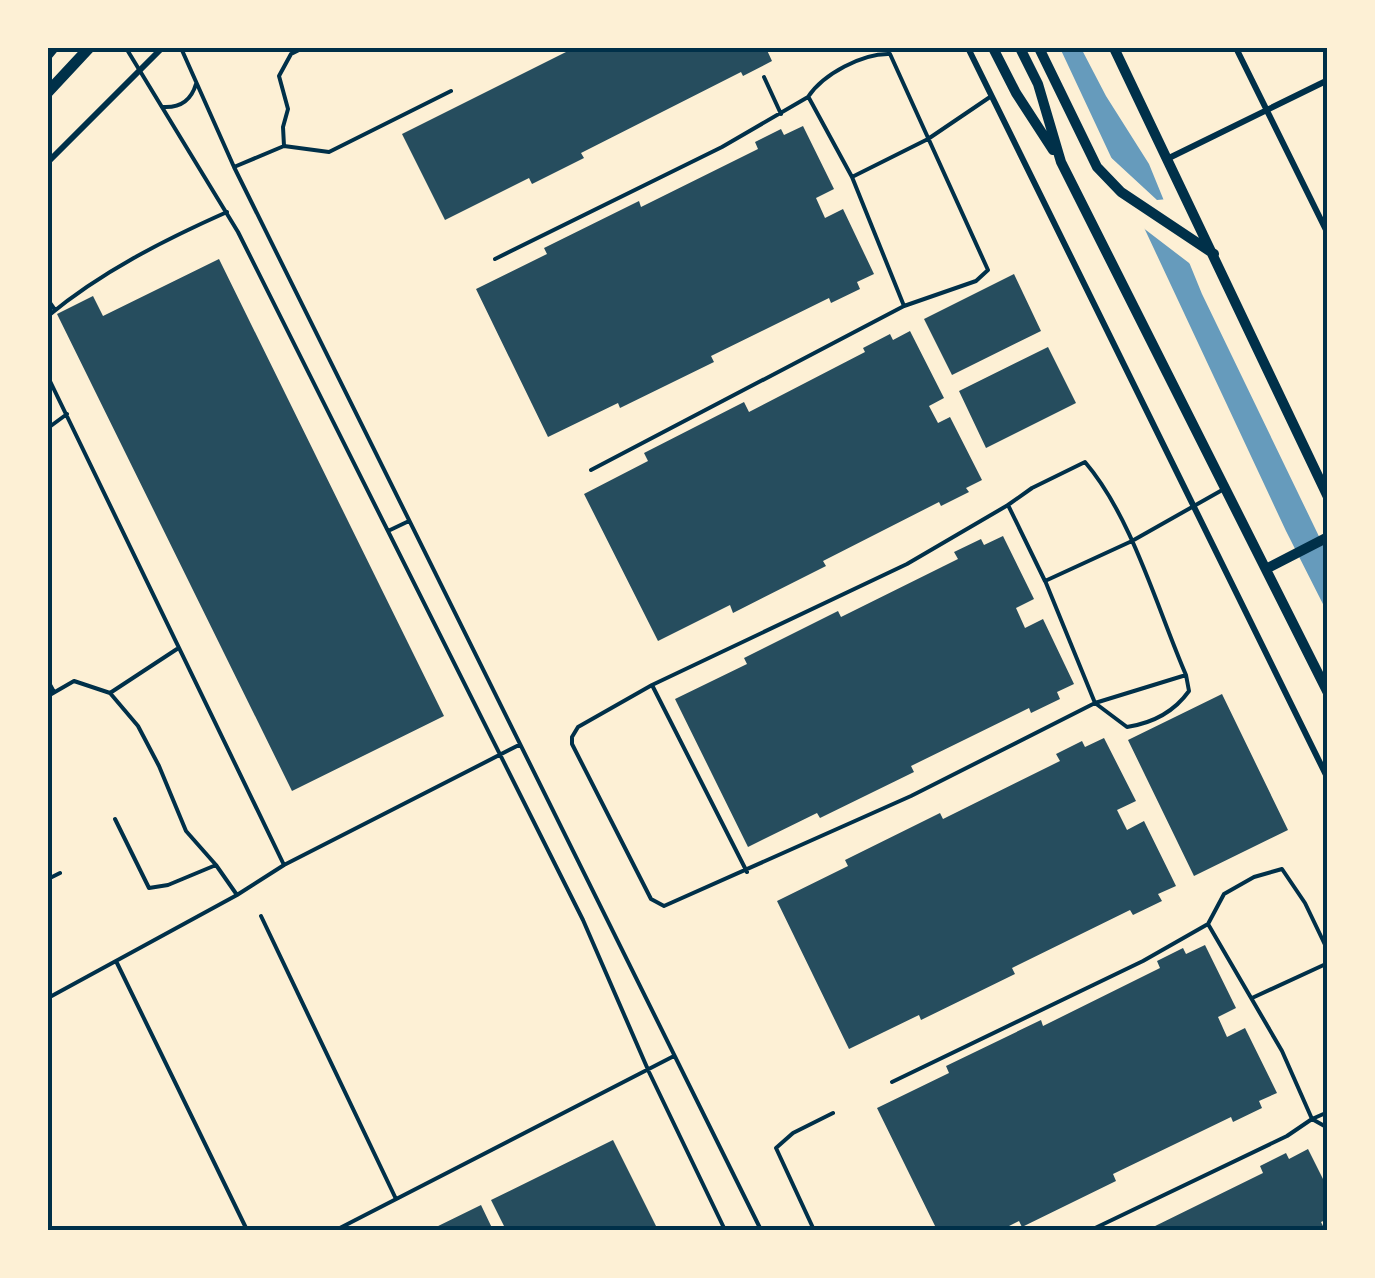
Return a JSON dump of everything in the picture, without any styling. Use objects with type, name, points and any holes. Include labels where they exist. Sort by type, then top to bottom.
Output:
[{"type":"highway","points":[[48,54],[54,48]]},
{"type":"highway","points":[[48,92],[89,48]]},
{"type":"main road","points":[[993,48],[1016,94],[1060,157],[1328,694]]},
{"type":"main road","points":[[1020,48],[1038,84],[1060,157]]},
{"type":"main road","points":[[1039,48],[1097,167],[1121,192],[1214,254]]},
{"type":"main road","points":[[1114,48],[1328,497]]},
{"type":"main road","points":[[1266,569],[1328,537]]},
{"type":"street","points":[[48,162],[162,48]]},
{"type":"street","points":[[968,48],[1328,779]]},
{"type":"street","points":[[1236,48],[1324,219],[1328,234]]},
{"type":"street","points":[[1169,158],[1328,80]]},
{"type":"lane","points":[[126,48],[228,212],[583,920],[649,1072],[725,1230]]},
{"type":"lane","points":[[181,48],[234,168],[762,1230]]},
{"type":"lane","points":[[284,146],[288,109],[279,76],[291,54],[302,48]]},
{"type":"lane","points":[[495,259],[722,147],[808,97],[817,83],[874,54],[890,54],[988,270],[976,282],[904,306],[591,470]]},
{"type":"lane","points":[[764,78],[780,114]]},
{"type":"lane","points":[[163,107],[186,102],[194,92],[196,80]]},
{"type":"lane","points":[[234,168],[284,146],[329,152],[451,91]]},
{"type":"lane","points":[[852,176],[928,139],[992,96]]},
{"type":"lane","points":[[808,97],[852,176],[904,306]]},
{"type":"lane","points":[[48,316],[164,240],[228,212]]},
{"type":"lane","points":[[48,300],[56,310]]},
{"type":"lane","points":[[48,377],[284,865]]},
{"type":"lane","points":[[48,428],[67,414]]},
{"type":"lane","points":[[1008,505],[1045,581],[1095,702],[1127,726],[1145,724],[1181,702],[1190,691],[1186,675],[1132,541],[1101,482],[1085,462],[1032,488],[907,564],[652,685],[578,727],[572,737],[650,899],[664,906],[674,904],[911,796],[1095,702],[1186,675]]},
{"type":"lane","points":[[1045,581],[1132,541],[1224,488]]},
{"type":"lane","points":[[388,531],[409,520]]},
{"type":"lane","points":[[110,693],[177,648]]},
{"type":"lane","points":[[48,680],[54,692]]},
{"type":"lane","points":[[48,696],[74,681],[110,693],[138,726],[186,831],[237,895]]},
{"type":"lane","points":[[652,685],[747,872]]},
{"type":"lane","points":[[48,998],[237,895],[284,865],[520,745]]},
{"type":"lane","points":[[114,819],[149,888],[216,866]]},
{"type":"lane","points":[[892,1082],[1144,961],[1208,924],[1224,894],[1254,877],[1282,868],[1328,951]]},
{"type":"lane","points":[[48,879],[60,873]]},
{"type":"lane","points":[[260,916],[396,1199]]},
{"type":"lane","points":[[1208,924],[1282,1051],[1312,1119],[1328,1128]]},
{"type":"lane","points":[[116,961],[247,1230]]},
{"type":"lane","points":[[1252,998],[1328,963]]},
{"type":"lane","points":[[336,1230],[674,1056]]},
{"type":"lane","points":[[1090,1230],[1287,1136],[1328,1112]]},
{"type":"lane","points":[[814,1230],[776,1148],[793,1133],[833,1113]]},
{"type":"water","points":[[1060,48],[1081,48],[1149,164],[1202,294],[1327,553],[1327,612],[1286,531]]},
{"type":"pier","points":[[1097,138],[1105,152],[1157,200],[1168,199],[1193,266],[1138,224]]},
{"type":"building","points":[[574,48],[766,48],[772,61],[743,76],[741,72],[581,153],[584,158],[532,184],[529,178],[445,220],[402,134]]},
{"type":"building","points":[[803,126],[834,189],[816,198],[825,218],[843,209],[874,274],[857,282],[860,289],[831,303],[829,298],[711,356],[714,362],[620,408],[618,403],[548,437],[476,289],[547,254],[544,248],[639,201],[641,207],[758,149],[755,142],[781,129],[784,135]]},
{"type":"building","points":[[219,259],[444,716],[292,791],[57,314],[93,296],[103,316]]},
{"type":"building","points":[[1014,274],[1041,331],[952,375],[924,319]]},
{"type":"building","points":[[910,331],[944,398],[929,406],[938,423],[950,417],[982,480],[966,488],[969,492],[941,506],[939,502],[823,561],[826,566],[733,613],[730,605],[658,641],[584,494],[648,461],[644,453],[744,402],[749,412],[865,352],[863,348],[890,334],[893,340]]},
{"type":"building","points":[[1048,347],[1076,403],[986,448],[959,391]]},
{"type":"building","points":[[1003,536],[1034,599],[1016,608],[1025,628],[1043,619],[1074,684],[1057,692],[1060,699],[1031,713],[1029,708],[911,766],[914,772],[820,818],[817,813],[748,847],[675,699],[747,664],[744,658],[838,611],[841,617],[958,559],[954,552],[981,539],[984,545]]},
{"type":"building","points":[[1222,694],[1288,830],[1194,876],[1128,740]]},
{"type":"building","points":[[1104,738],[1136,801],[1117,810],[1127,830],[1144,821],[1176,886],[1158,894],[1162,901],[1133,915],[1130,910],[1012,968],[1015,974],[921,1020],[919,1015],[849,1049],[777,901],[848,866],[845,860],[940,813],[943,819],[1060,761],[1056,754],[1082,741],[1085,747]]},
{"type":"building","points":[[1205,945],[1236,1008],[1218,1017],[1227,1037],[1245,1028],[1277,1093],[1259,1101],[1262,1108],[1233,1122],[1231,1117],[1113,1174],[1116,1181],[1022,1227],[1019,1221],[1001,1230],[937,1230],[877,1108],[949,1073],[946,1066],[1041,1020],[1043,1026],[1160,968],[1157,961],[1183,948],[1186,954]]},
{"type":"building","points":[[613,1140],[658,1230],[506,1230],[491,1200]]},
{"type":"building","points":[[1308,1149],[1328,1189],[1328,1219],[1321,1222],[1325,1230],[1147,1230],[1263,1173],[1260,1166],[1286,1153],[1289,1159]]},
{"type":"building","points":[[481,1205],[493,1230],[430,1230]]}]
